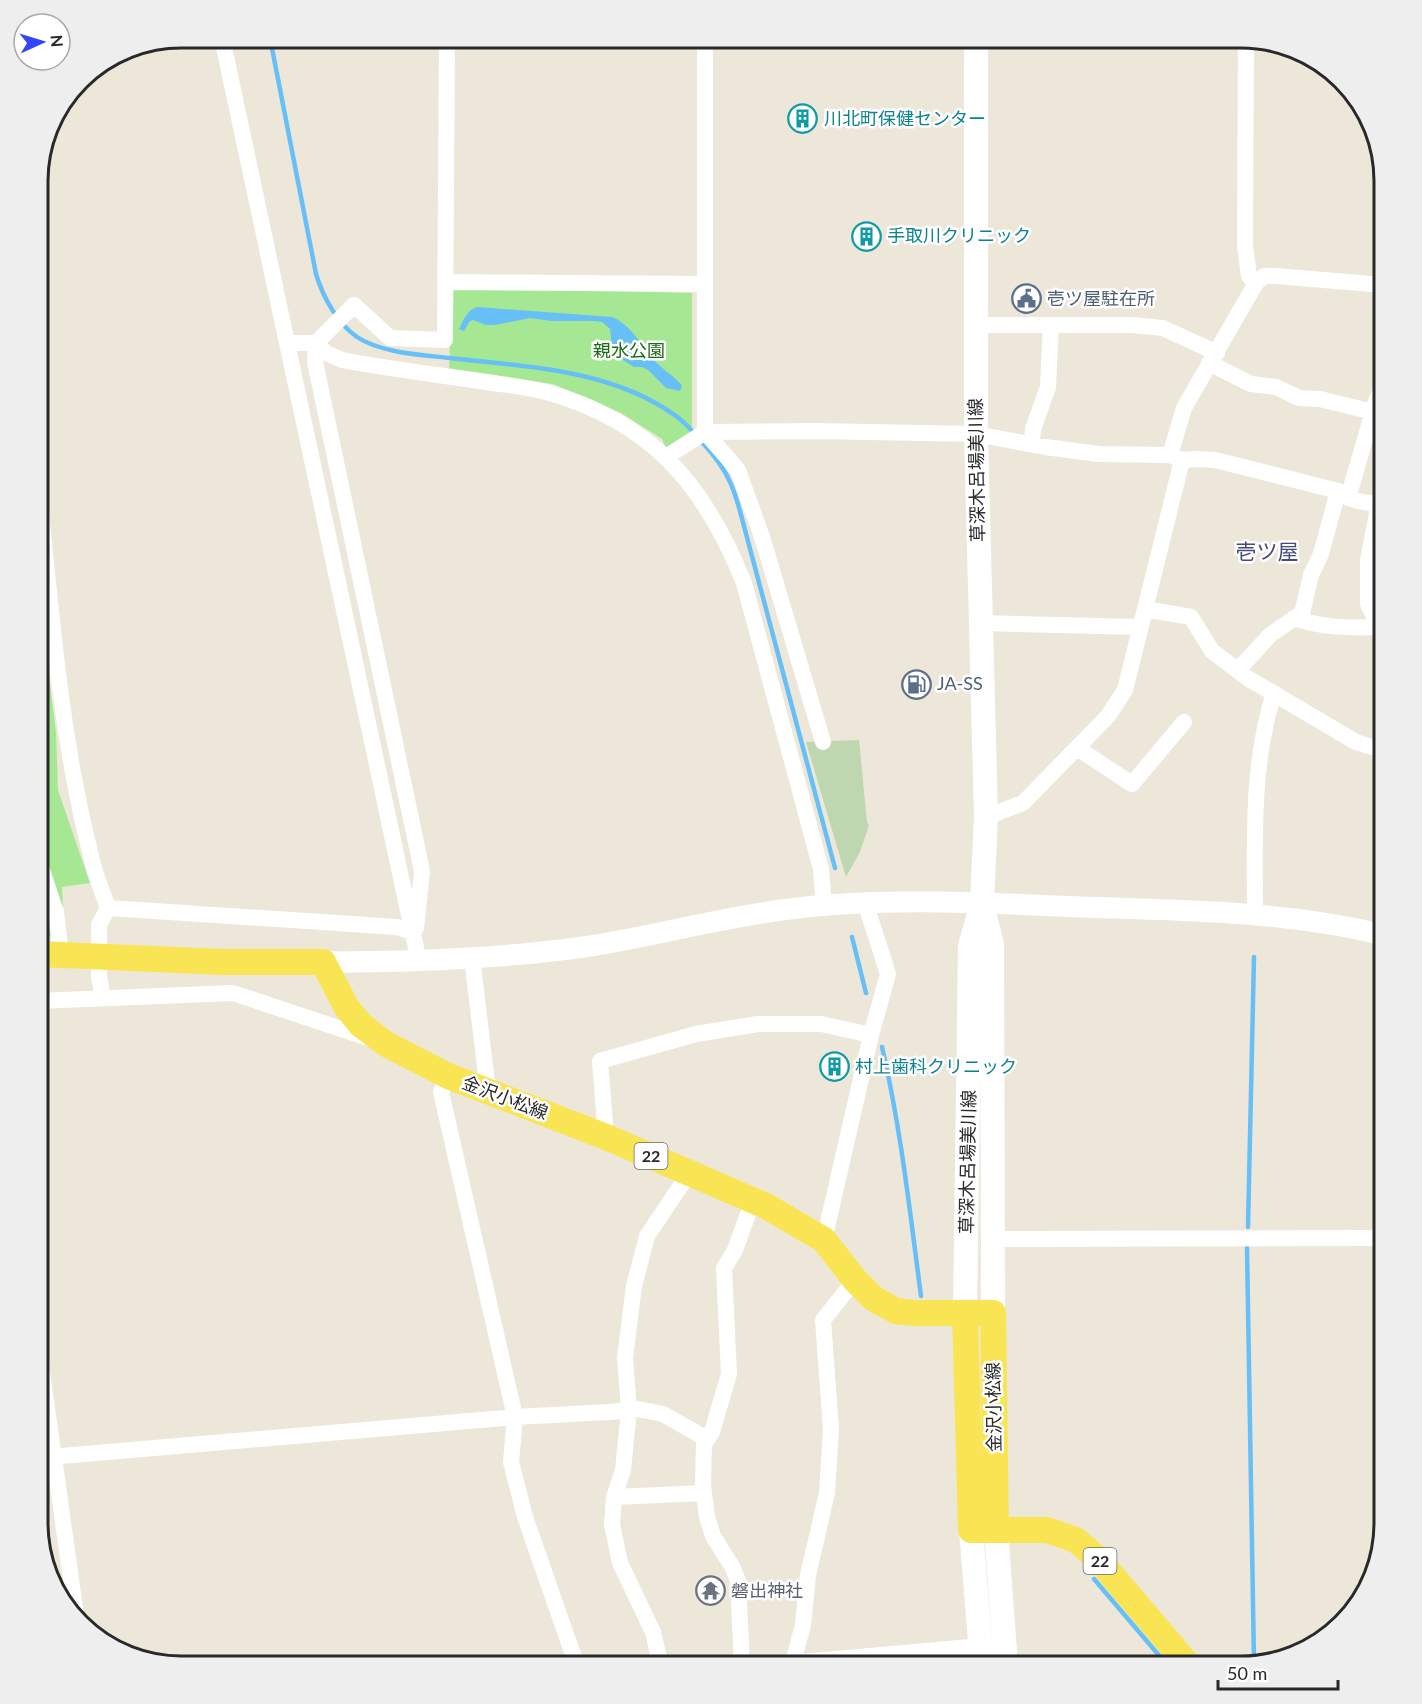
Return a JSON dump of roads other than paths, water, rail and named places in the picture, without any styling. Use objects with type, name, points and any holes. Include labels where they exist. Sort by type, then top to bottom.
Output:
[{"type":"main road","name":"草深木呂場美川線","points":[[965,1314],[970,946],[982,903],[986,817],[976,434],[976,48]]},
{"type":"main road","name":"草深木呂場美川線","points":[[982,903],[992,944],[993,1313]]},
{"type":"main road","points":[[64,955],[223,962],[323,962]]},
{"type":"main road","name":"金沢小松線","points":[[323,962],[347,1008],[361,1025],[386,1044],[448,1076],[606,1137],[753,1200],[824,1240],[855,1280],[874,1299],[896,1311],[993,1313],[983,1529]]},
{"type":"main road","name":"金沢小松線","points":[[965,1314],[983,1529]]},
{"type":"main road","points":[[983,1529],[1005,1655]]},
{"type":"main road","points":[[981,1656],[983,1529]]},
{"type":"main road","name":"22","points":[[983,1529],[1047,1530],[1076,1540],[1098,1559],[1180,1656]]},
{"type":"street","points":[[224,48],[419,962]]},
{"type":"street","points":[[414,936],[422,871],[315,362],[320,338],[354,305],[390,338],[445,340],[447,48]]},
{"type":"street","points":[[705,48],[705,432],[738,470],[764,540],[823,742]]},
{"type":"street","points":[[1246,48],[1245,246],[1250,276],[1256,283]]},
{"type":"street","points":[[986,817],[1023,803],[1108,716],[1125,690],[1145,609],[1184,408],[1256,283],[1264,276],[1275,276],[1374,284]]},
{"type":"street","points":[[445,282],[705,284]]},
{"type":"street","points":[[976,325],[1131,325],[1162,328],[1251,384],[1276,387],[1299,398],[1320,399],[1374,423]]},
{"type":"street","points":[[1032,444],[1033,429],[1048,387],[1051,325]]},
{"type":"street","points":[[288,343],[320,338]]},
{"type":"street","points":[[320,338],[326,353],[342,360],[544,391],[589,407],[620,422],[649,441],[696,490],[731,550],[744,583],[821,869],[824,905]]},
{"type":"street","points":[[1238,670],[1270,635],[1302,613],[1311,575],[1374,425]]},
{"type":"street","points":[[666,457],[705,432],[815,431],[976,434],[1099,454],[1215,460],[1343,495],[1365,504],[1374,503]]},
{"type":"street","points":[[1374,572],[1368,604],[1374,614]]},
{"type":"street","points":[[48,575],[59,676],[78,798],[91,858],[108,908],[99,925],[99,977],[103,998]]},
{"type":"street","points":[[1145,609],[1191,617],[1212,651],[1249,679],[1356,742],[1374,748]]},
{"type":"street","points":[[1294,618],[1313,625],[1374,627]]},
{"type":"street","points":[[981,623],[1140,627]]},
{"type":"street","points":[[1255,916],[1257,768],[1267,715],[1274,693]]},
{"type":"street","points":[[1077,748],[1132,784],[1184,722]]},
{"type":"street","points":[[48,888],[56,912],[64,955],[48,964]]},
{"type":"street","points":[[824,1240],[871,1035],[888,974],[865,902]]},
{"type":"street","points":[[323,962],[419,962],[590,946],[792,908],[865,902],[982,903],[1147,909],[1255,916],[1330,924],[1374,933]]},
{"type":"street","points":[[108,908],[397,927],[414,936]]},
{"type":"street","points":[[48,912],[56,912]]},
{"type":"street","points":[[472,958],[488,1091]]},
{"type":"street","points":[[48,1001],[233,993],[386,1044]]},
{"type":"street","points":[[606,1137],[600,1061],[696,1035],[758,1024],[821,1024],[871,1035]]},
{"type":"street","points":[[448,1076],[441,1092],[515,1417],[511,1462],[525,1517],[574,1656]]},
{"type":"street","points":[[659,1656],[653,1632],[620,1563],[612,1524],[614,1497],[623,1470],[629,1410],[625,1358],[634,1286],[647,1236],[690,1172]]},
{"type":"street","points":[[742,1656],[738,1581],[733,1568],[713,1536],[707,1517],[704,1493],[704,1444],[712,1432],[729,1374],[724,1268],[735,1250],[753,1200]]},
{"type":"street","points":[[993,1239],[1374,1238]]},
{"type":"street","points":[[795,1656],[803,1625],[808,1575],[827,1493],[831,1429],[823,1320],[855,1280]]},
{"type":"street","points":[[48,1457],[515,1417],[638,1409],[663,1414],[707,1439]]},
{"type":"street","points":[[48,1468],[73,1602]]},
{"type":"street","points":[[614,1497],[704,1493]]},
{"type":"street","points":[[981,1656],[1005,1655]]},
{"type":"water","points":[[478,307],[612,317],[625,325],[654,360],[679,382],[682,386],[680,391],[666,388],[648,370],[634,367],[618,357],[612,347],[610,329],[602,322],[551,321],[530,318],[486,325],[473,320],[464,331],[459,329],[468,312]]},
{"type":"waterway","points":[[272,48],[316,274],[332,309],[350,331],[367,342],[390,350],[538,368],[596,379],[624,388],[651,400],[680,419],[721,466],[739,506],[835,868]]},
{"type":"waterway","points":[[852,937],[866,993]]},
{"type":"waterway","points":[[1248,1227],[1254,957]]},
{"type":"waterway","points":[[882,1047],[900,1140],[921,1296]]},
{"type":"waterway","points":[[1247,1248],[1254,1655]]},
{"type":"waterway","points":[[1094,1579],[1159,1656]]},
{"type":"place","name":"川北町保健センター","points":[[803,119]]},
{"type":"place","name":"手取川クリニック","points":[[866,236]]},
{"type":"place","name":"壱ツ屋駐在所","points":[[1026,299]]},
{"type":"place","name":"JA-SS","points":[[916,684]]},
{"type":"place","name":"村上歯科クリニック","points":[[834,1067]]},
{"type":"place","name":"磐出神社","points":[[710,1591]]},
{"type":"district","name":"壱ツ屋","points":[[1267,552]]},
{"type":"park label","name":"親水公園","points":[[629,351]]}]
